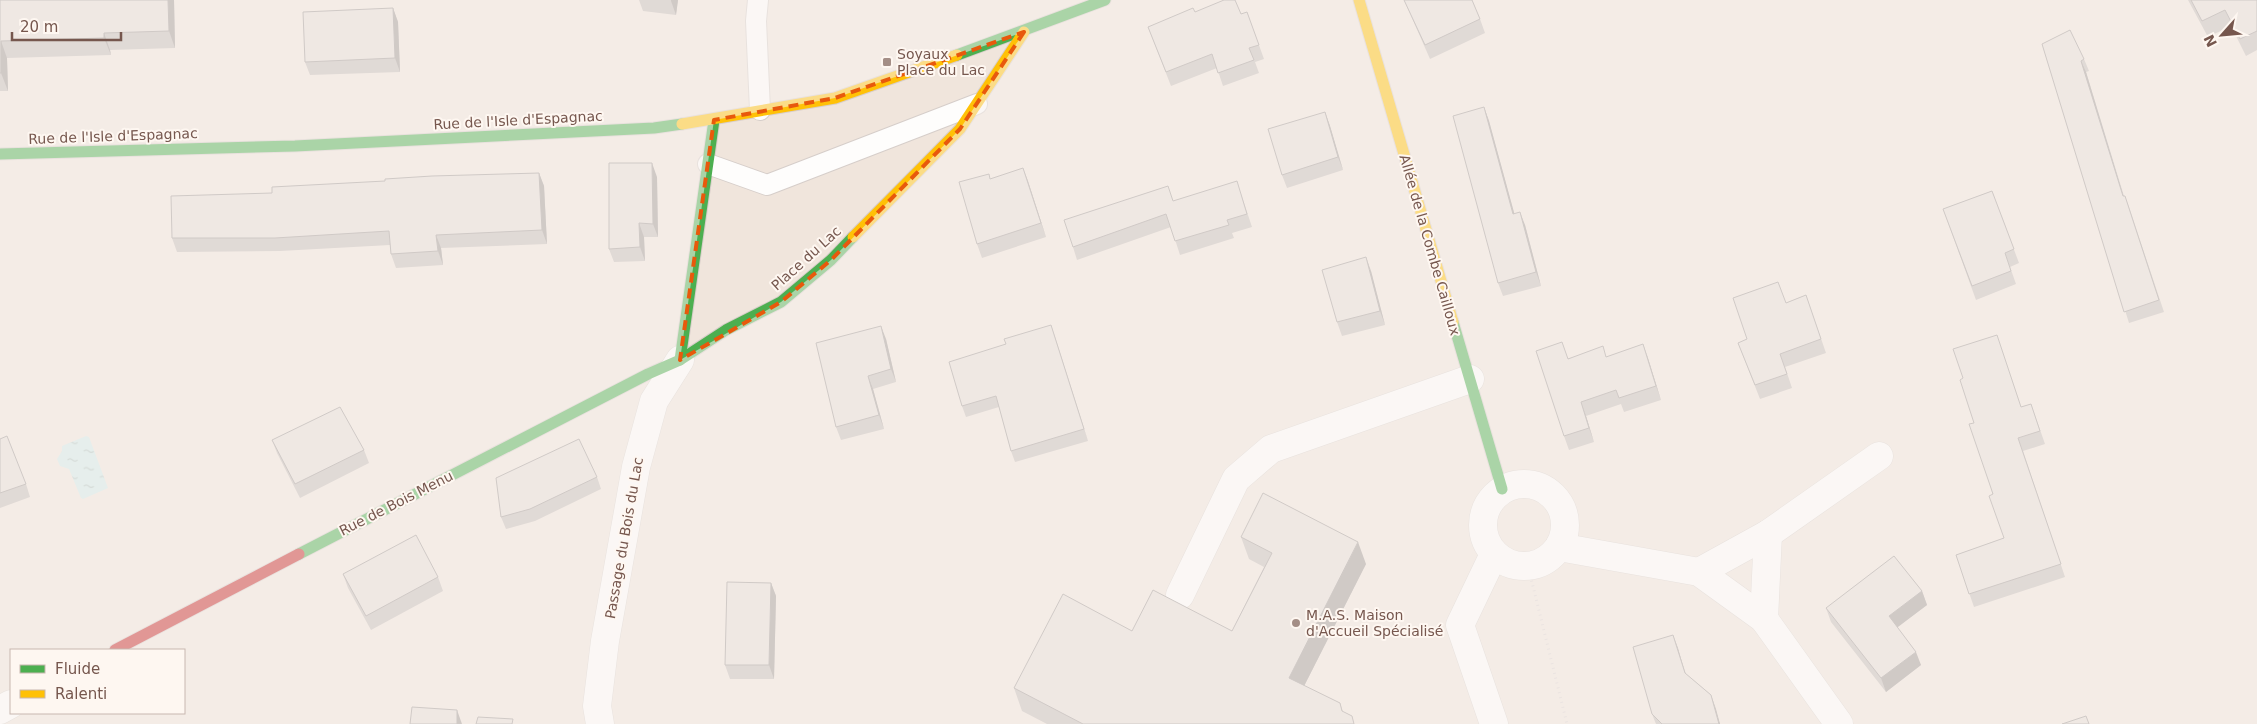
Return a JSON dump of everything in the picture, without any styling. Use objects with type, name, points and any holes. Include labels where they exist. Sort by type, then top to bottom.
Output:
[{"type":"street","name":"Rue de l'Isle d'Espagnac","points":[[0,154],[295,146],[654,128],[714,120],[760,110],[835,98],[1024,32],[1105,0]]},
{"type":"street","name":"Allée de la Combe Cailloux","points":[[1359,0],[1502,489]]},
{"type":"street","name":"Place du Lac","points":[[680,360],[726,330],[781,302],[830,260],[960,128],[1024,32]]},
{"type":"street","points":[[680,360],[714,120]]},
{"type":"street","name":"Rue de Bois Menu","points":[[117,649],[648,374],[680,360]]},
{"type":"street","name":"Passage du Bois du Lac","points":[[600,724],[597,706],[605,641],[636,467],[654,400],[680,360]]},
{"type":"street","points":[[1180,595],[1236,479],[1271,449],[1470,379]]},
{"type":"street","points":[[1699,572],[1768,534],[1879,456]]},
{"type":"street","points":[[1529,483],[1542,488],[1554,496],[1562,507],[1565,521],[1564,534],[1559,547],[1551,557],[1540,563],[1528,566],[1515,565],[1504,561],[1494,554],[1487,543],[1483,531],[1483,519],[1493,497],[1502,489],[1515,484],[1529,483]]},
{"type":"street","points":[[1764,619],[1768,534]]},
{"type":"street","points":[[1559,547],[1699,572],[1764,619],[1839,724]]},
{"type":"street","points":[[1494,554],[1460,625],[1494,724]]},
{"type":"lane","points":[[758,0],[756,21],[760,110]]},
{"type":"lane","points":[[708,164],[767,185],[977,104]]},
{"type":"path","points":[[1528,566],[1567,724]]},
{"type":"highlighted area","points":[[1024,32],[960,129],[831,260],[781,302],[680,360],[714,120],[835,98]]},
{"type":"shaded area","points":[[0,0],[2257,0],[2257,724],[0,724]]},
{"type":"water","points":[[86,436],[89,437],[108,488],[83,499],[69,469],[60,466],[57,459],[62,451],[62,446]]},
{"type":"building","points":[[0,0],[168,0],[169,31],[104,33],[104,38],[1,41],[0,73]]},
{"type":"building","points":[[1224,0],[1235,0],[1241,14],[1247,12],[1259,45],[1249,48],[1254,60],[1218,73],[1212,54],[1166,72],[1148,27],[1193,8],[1195,12]]},
{"type":"building","points":[[1404,0],[1472,0],[1480,19],[1425,45]]},
{"type":"building","points":[[2191,0],[2257,0],[2257,31],[2240,39],[2225,10],[2202,21]]},
{"type":"building","points":[[393,8],[395,58],[305,62],[303,12]]},
{"type":"building","points":[[2070,30],[2084,59],[2081,61],[2123,196],[2125,196],[2159,300],[2124,312],[2042,44]]},
{"type":"building","points":[[1484,107],[1513,214],[1520,212],[1536,272],[1498,283],[1453,116]]},
{"type":"building","points":[[1325,112],[1338,157],[1282,175],[1268,129]]},
{"type":"building","points":[[609,163],[652,163],[653,224],[639,223],[640,247],[609,249]]},
{"type":"building","points":[[1023,168],[1041,223],[977,244],[959,182],[989,174],[990,179]]},
{"type":"building","points":[[539,173],[542,230],[436,235],[438,251],[391,254],[389,231],[275,238],[172,238],[171,196],[272,193],[272,187],[385,181],[385,179],[432,176]]},
{"type":"building","points":[[1237,181],[1247,214],[1227,220],[1229,225],[1175,241],[1166,214],[1073,247],[1064,220],[1168,186],[1173,201]]},
{"type":"building","points":[[1992,191],[2014,249],[2005,253],[2011,271],[1972,286],[1943,209]]},
{"type":"building","points":[[1366,257],[1380,311],[1337,322],[1322,270]]},
{"type":"building","points":[[1778,282],[1786,303],[1806,295],[1821,339],[1780,354],[1787,374],[1755,385],[1738,343],[1747,339],[1733,298]]},
{"type":"building","points":[[1051,325],[1084,429],[1011,451],[996,396],[962,406],[949,362],[1006,344],[1004,339]]},
{"type":"building","points":[[881,326],[891,369],[868,376],[879,415],[836,427],[816,343]]},
{"type":"building","points":[[1997,335],[2021,407],[2031,404],[2040,431],[2018,438],[2061,564],[1969,594],[1956,555],[2004,538],[1989,496],[1993,494],[1969,424],[1974,423],[1960,380],[1963,378],[1953,349]]},
{"type":"building","points":[[1562,342],[1568,359],[1603,346],[1606,357],[1643,344],[1656,386],[1619,398],[1616,390],[1581,402],[1589,428],[1564,436],[1536,351]]},
{"type":"building","points":[[340,407],[364,450],[295,484],[272,440]]},
{"type":"building","points":[[7,436],[26,484],[0,493],[0,439]]},
{"type":"building","points":[[579,439],[597,477],[530,509],[501,517],[496,478]]},
{"type":"building","name":"M.A.S. Maison d'Accueil Spécialisé","points":[[1263,493],[1358,542],[1289,678],[1340,703],[1342,711],[1352,716],[1354,724],[1083,724],[1014,688],[1063,594],[1132,631],[1153,590],[1232,631],[1272,553],[1241,537]]},
{"type":"building","points":[[416,535],[438,577],[366,616],[343,574]]},
{"type":"building","points":[[1894,556],[1922,591],[1889,616],[1916,652],[1881,678],[1826,608]]},
{"type":"building","points":[[727,582],[771,583],[769,665],[725,665]]},
{"type":"building","points":[[1673,635],[1685,673],[1711,695],[1719,724],[1662,724],[1652,714],[1633,647]]},
{"type":"building","points":[[412,707],[457,710],[457,724],[410,724]]},
{"type":"building","points":[[2086,716],[2089,724],[2062,724]]},
{"type":"building","points":[[478,717],[513,719],[512,724],[476,724]]},
{"type":"traffic: fast","points":[[957,55],[1105,0]]},
{"type":"traffic: fast","points":[[714,120],[680,360],[726,330],[781,302],[831,260],[853,237]]},
{"type":"traffic: fast","points":[[0,154],[295,146],[654,128],[682,124]]},
{"type":"traffic: fast","points":[[1453,322],[1502,489]]},
{"type":"traffic: fast","points":[[299,554],[648,374],[680,360]]},
{"type":"traffic: slow","points":[[1359,0],[1453,322]]},
{"type":"traffic: slow","points":[[853,237],[960,129],[1024,32]]},
{"type":"traffic: slow","points":[[682,124],[835,98],[957,55]]},
{"type":"traffic: jam","points":[[117,649],[299,554]]},
{"type":"place","name":"Soyaux Place du Lac","points":[[887,62]]},
{"type":"place","name":"M.A.S. Maison d'Accueil Spécialisé","points":[[1296,623]]}]
